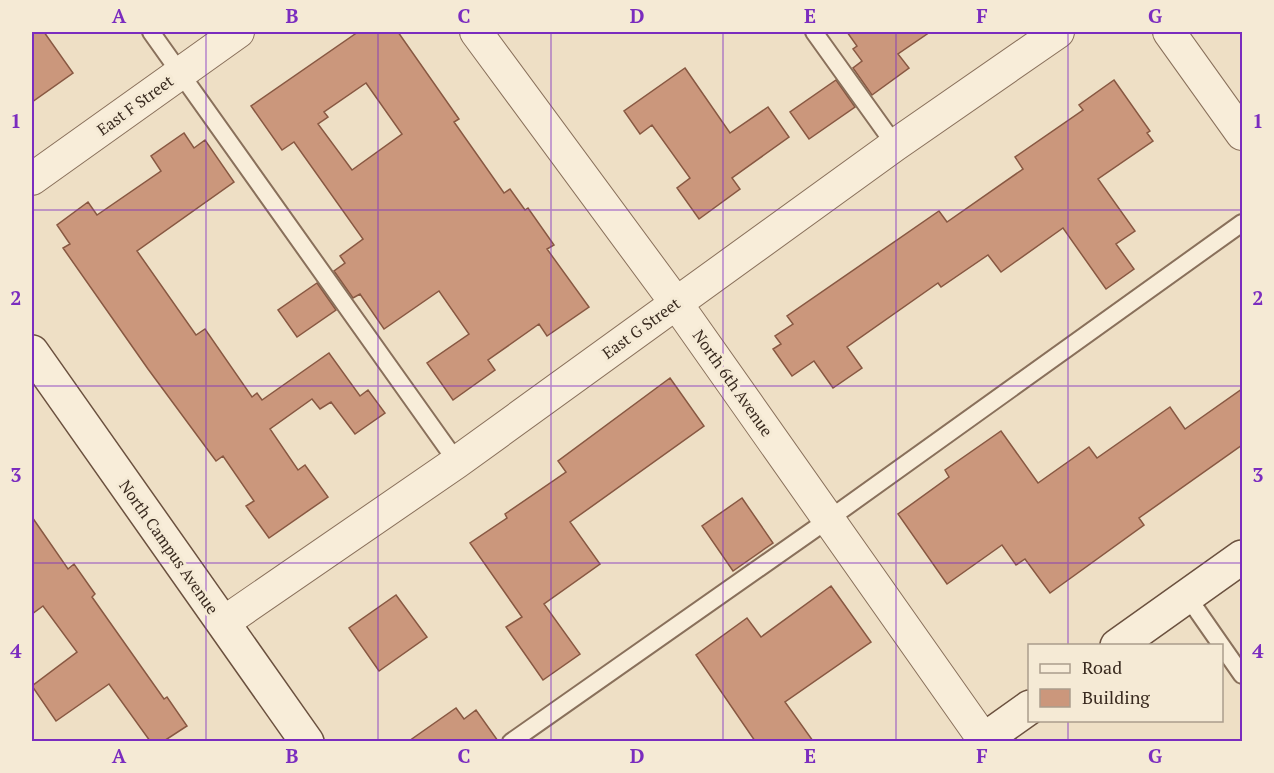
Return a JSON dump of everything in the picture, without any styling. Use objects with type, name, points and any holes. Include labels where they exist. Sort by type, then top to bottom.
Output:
[{"type":"street","name":"East F Street","points":[[32,179],[238,32]]},
{"type":"street","name":"North 6th Avenue","points":[[476,32],[676,303],[982,741]]},
{"type":"street","name":"East G Street","points":[[223,623],[457,462],[895,145],[1058,32]]},
{"type":"street","points":[[1169,32],[1242,134]]},
{"type":"street","name":"North Campus Avenue","points":[[32,352],[307,741]]},
{"type":"street","points":[[1118,644],[1242,557]]},
{"type":"street","points":[[982,741],[1028,708]]},
{"type":"lane","points":[[151,32],[457,462]]},
{"type":"lane","points":[[814,32],[895,145]]},
{"type":"lane","points":[[511,741],[829,519],[1242,223]]},
{"type":"lane","points":[[1187,596],[1220,644]]},
{"type":"lane","points":[[1223,648],[1242,675]]},
{"type":"building","points":[[32,32],[44,32],[73,73],[32,102]]},
{"type":"building","points":[[358,32],[398,32],[459,119],[454,122],[504,193],[510,189],[525,210],[528,208],[554,245],[547,249],[589,307],[547,336],[539,324],[488,360],[495,370],[453,400],[427,363],[469,334],[439,291],[384,329],[360,294],[353,298],[334,271],[345,263],[340,256],[363,239],[294,142],[282,150],[251,106]],"holes":[[[366,83],[402,134],[352,170],[318,124],[328,117],[324,112]]]},
{"type":"building","points":[[847,32],[930,32],[898,54],[909,68],[872,95],[853,68],[862,61],[853,49],[857,46]]},
{"type":"building","points":[[685,68],[730,133],[768,107],[789,137],[732,178],[740,189],[699,219],[677,188],[690,178],[652,125],[640,134],[624,111]]},
{"type":"building","points":[[836,80],[855,107],[809,139],[790,112]]},
{"type":"building","points":[[1114,80],[1150,131],[1147,133],[1153,141],[1098,179],[1135,231],[1116,244],[1134,269],[1106,289],[1063,228],[1001,272],[988,255],[941,287],[938,283],[847,347],[862,368],[833,388],[814,361],[792,376],[773,349],[781,344],[775,336],[793,324],[787,316],[939,211],[947,222],[1023,169],[1015,157],[1083,110],[1079,105]]},
{"type":"building","points":[[184,133],[194,148],[205,140],[234,182],[137,251],[196,335],[205,329],[252,397],[257,393],[262,400],[329,353],[360,396],[368,390],[385,413],[355,434],[331,402],[320,409],[312,399],[270,429],[298,470],[305,465],[328,497],[269,538],[246,506],[254,501],[223,456],[216,461],[148,369],[63,248],[70,244],[57,225],[88,202],[97,215],[161,171],[151,156]]},
{"type":"building","points":[[317,283],[336,310],[297,337],[278,310]]},
{"type":"building","points":[[670,378],[704,426],[570,522],[600,564],[544,604],[580,654],[543,680],[506,627],[522,617],[470,543],[507,518],[505,514],[566,472],[558,461]]},
{"type":"building","points":[[1242,389],[1242,445],[1139,518],[1144,525],[1050,593],[1025,559],[1016,565],[1002,545],[947,584],[898,514],[949,477],[945,470],[1001,431],[1038,483],[1089,447],[1097,458],[1170,407],[1185,429]]},
{"type":"building","points":[[742,498],[773,543],[733,571],[702,526]]},
{"type":"building","points":[[32,517],[68,569],[74,564],[95,594],[92,597],[164,699],[167,697],[187,726],[164,741],[150,741],[109,684],[56,721],[32,686],[77,652],[43,606],[32,614]]},
{"type":"building","points":[[831,586],[871,642],[785,702],[813,741],[755,741],[696,655],[747,618],[761,637]]},
{"type":"building","points":[[396,595],[427,637],[379,671],[349,628]]},
{"type":"building","points":[[456,708],[464,719],[476,710],[498,741],[409,741]]}]
